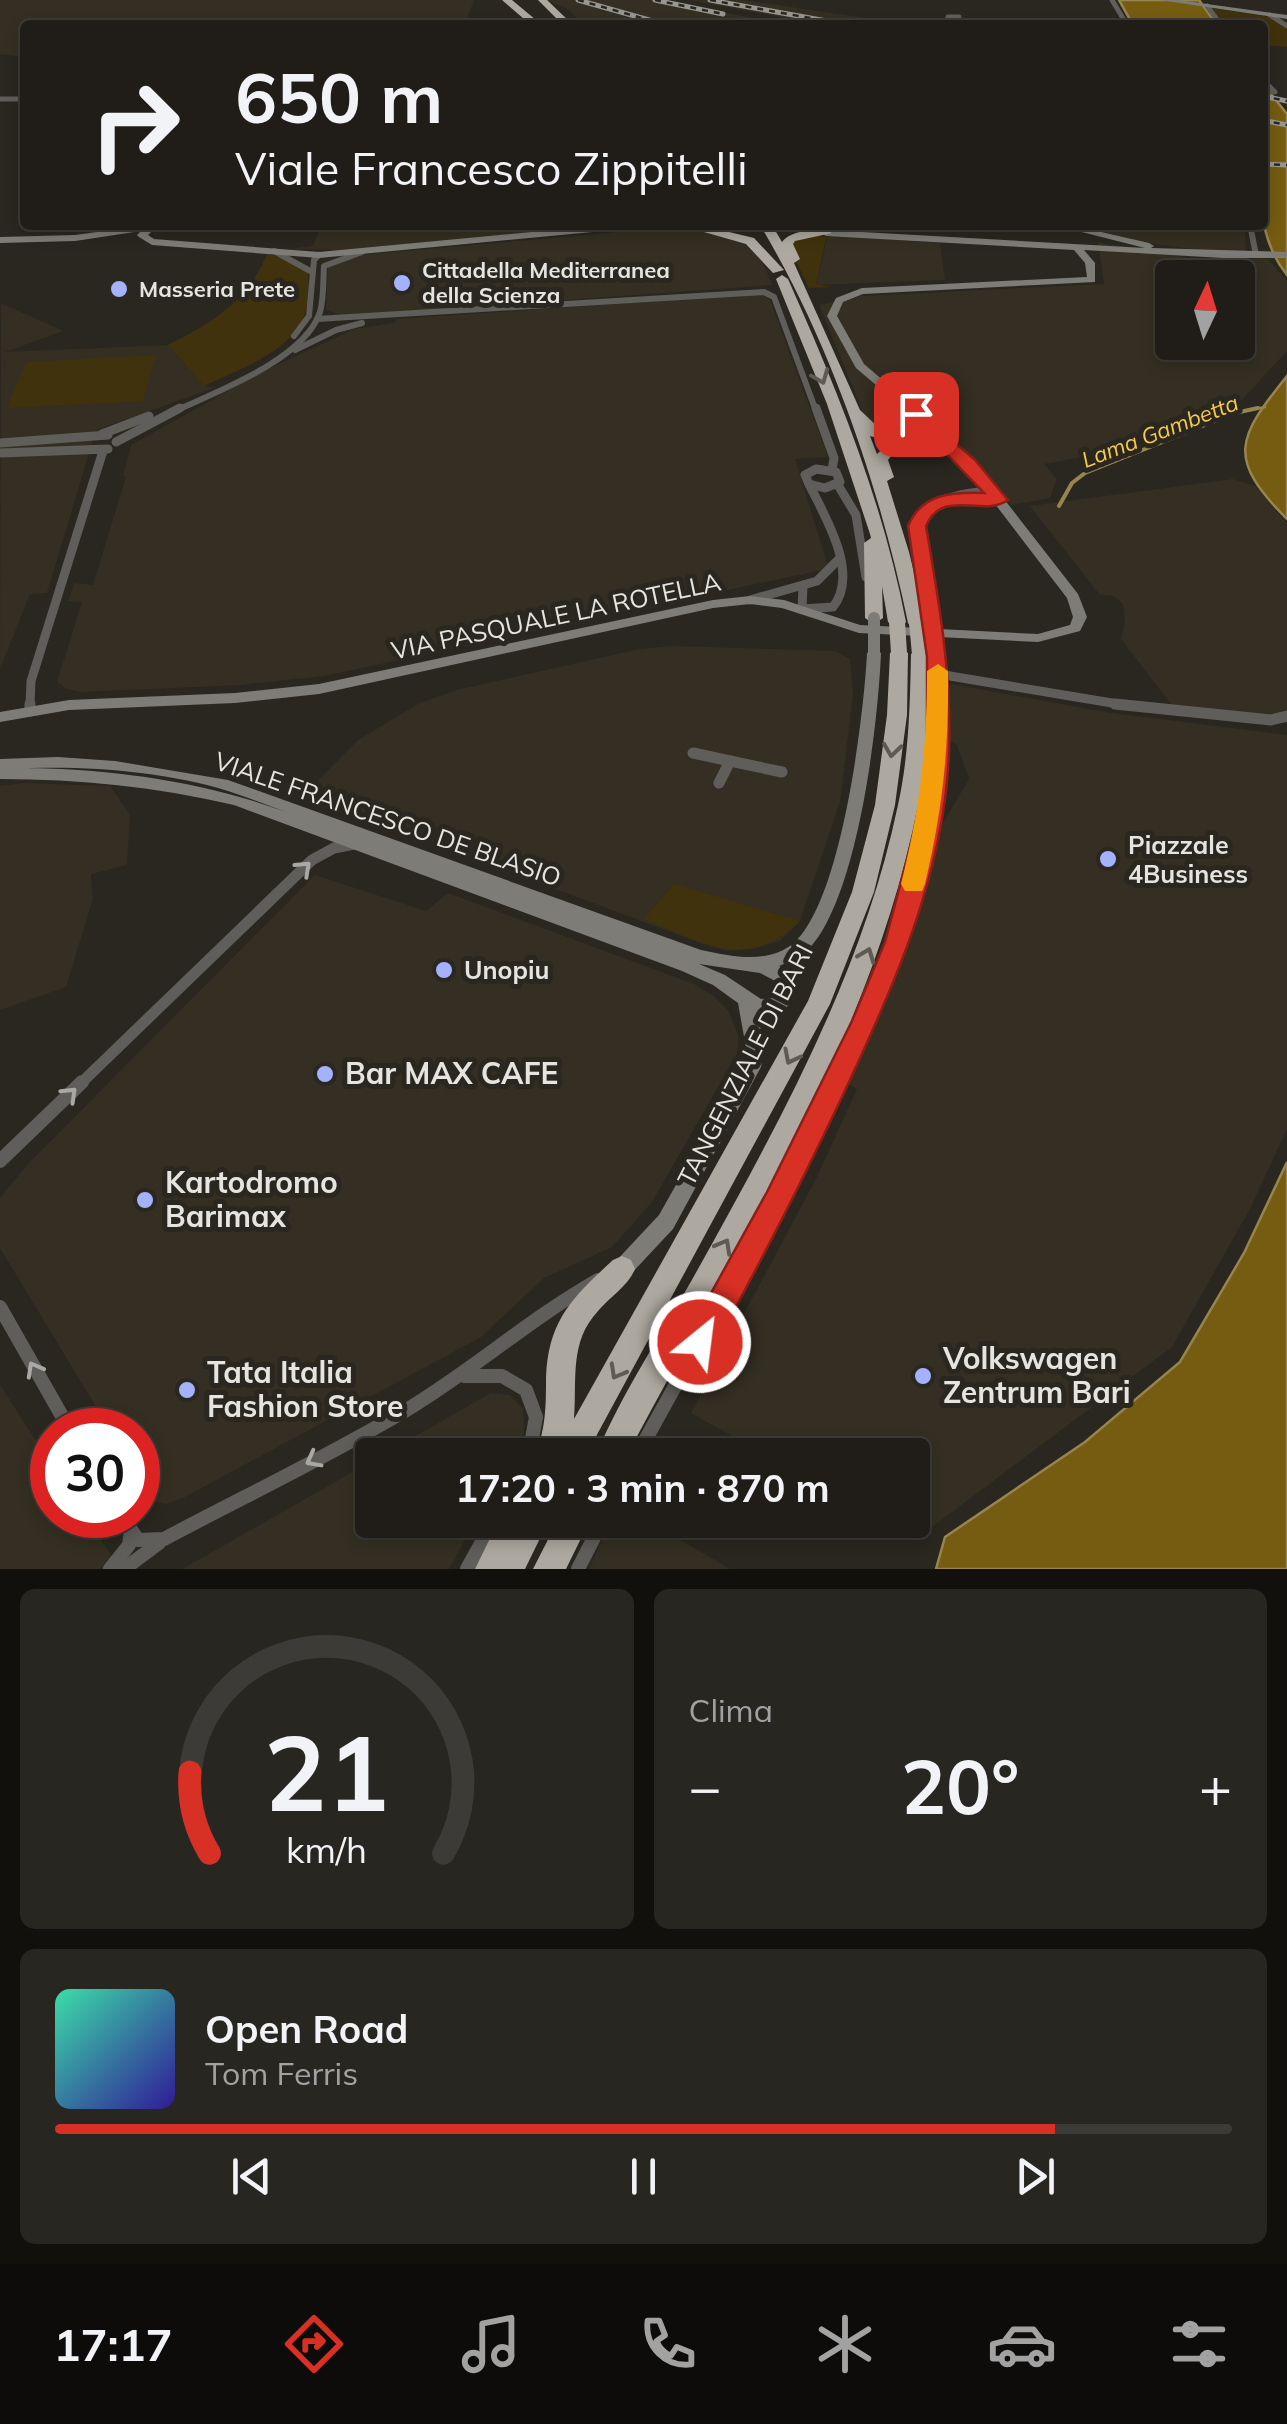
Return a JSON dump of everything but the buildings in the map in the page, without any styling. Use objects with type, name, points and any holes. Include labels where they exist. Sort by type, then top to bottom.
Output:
[{"type":"highway","points":[[542,0],[563,20]]},
{"type":"highway","points":[[508,2],[531,20]]},
{"type":"highway","points":[[705,230],[750,241],[778,270]]},
{"type":"highway","name":"TANGENZIALE DI BARI","points":[[579,1438],[818,1004],[863,892],[885,805],[908,654],[926,624],[898,532],[875,494],[778,270],[755,230]]},
{"type":"highway","name":"TANGENZIALE DI BARI","points":[[619,1438],[798,1111],[864,963],[895,873],[910,810],[920,720],[908,654],[897,622],[875,494],[843,386],[807,303],[769,230]]},
{"type":"highway","points":[[809,230],[826,233]]},
{"type":"highway","points":[[807,303],[807,286],[787,244],[795,236],[826,233]]},
{"type":"highway","points":[[843,386],[870,430],[902,439],[929,434],[956,450]]},
{"type":"highway","points":[[874,618],[875,553],[864,511],[886,477],[880,460],[886,449],[929,434]]},
{"type":"highway","points":[[554,1438],[562,1408],[562,1356],[569,1328],[622,1269]]},
{"type":"highway","points":[[491,1569],[506,1538]]},
{"type":"highway","points":[[508,1569],[524,1538]]},
{"type":"highway","points":[[548,1569],[565,1538]]},
{"type":"street","points":[[1163,0],[1287,16]]},
{"type":"street","points":[[1180,0],[1287,16]]},
{"type":"street","points":[[1270,15],[1287,26]]},
{"type":"street","points":[[948,20],[959,16]]},
{"type":"street","points":[[0,240],[100,236],[122,230]]},
{"type":"street","points":[[136,230],[147,241]]},
{"type":"street","points":[[143,230],[187,243]]},
{"type":"street","points":[[171,238],[174,230]]},
{"type":"street","points":[[75,238],[319,254],[582,230]]},
{"type":"street","points":[[929,434],[852,355],[832,316],[839,300],[884,290],[1086,281],[1094,277],[1076,232],[1071,230]]},
{"type":"street","points":[[1080,230],[1166,249],[1223,255]]},
{"type":"street","points":[[1252,230],[1260,255]]},
{"type":"street","points":[[826,233],[1084,249],[1287,255]]},
{"type":"street","points":[[1084,249],[1104,246],[1110,240],[1107,236]]},
{"type":"street","points":[[324,266],[368,251]]},
{"type":"street","points":[[274,252],[312,272]]},
{"type":"street","points":[[286,354],[317,318],[324,266],[319,254]]},
{"type":"street","points":[[0,443],[102,434],[241,372],[284,346],[309,316],[312,272],[319,254]]},
{"type":"street","points":[[317,318],[413,316],[764,292],[774,297],[834,458],[832,470]]},
{"type":"street","points":[[30,711],[31,682],[103,451],[146,423],[336,330],[413,316]]},
{"type":"street","points":[[317,318],[336,330]]},
{"type":"street","points":[[102,434],[111,435],[116,442]]},
{"type":"street","points":[[84,449],[82,445],[89,437]]},
{"type":"street","name":"VIA PASQUALE LA ROTELLA","points":[[0,717],[30,711],[319,689],[712,604],[750,600],[802,609],[849,626],[1038,638],[1075,628],[1080,618],[1073,597],[956,450]]},
{"type":"street","points":[[0,453],[103,451]]},
{"type":"street","points":[[838,485],[841,479],[832,470],[807,472],[805,478],[844,575],[849,626]]},
{"type":"street","points":[[926,624],[917,526],[935,504],[974,486],[976,473]]},
{"type":"street","points":[[810,484],[825,488],[838,485]]},
{"type":"street","points":[[838,485],[848,493],[860,534],[874,618],[908,654],[938,674],[1129,706],[1271,720],[1287,716]]},
{"type":"street","points":[[816,498],[825,488]]},
{"type":"street","points":[[968,491],[996,496]]},
{"type":"street","points":[[952,498],[996,496]]},
{"type":"street","points":[[750,600],[817,582],[838,560]]},
{"type":"street","points":[[803,586],[802,609],[833,607],[844,592]]},
{"type":"street","points":[[124,1569],[164,1539],[407,1409],[458,1377],[507,1344],[543,1310],[622,1269],[666,1222],[752,1067],[755,1048],[738,982],[757,966],[805,943],[830,891],[857,797],[874,686],[908,654]]},
{"type":"street","points":[[646,1438],[778,1202],[865,1021],[898,942],[930,814],[938,754],[938,674]]},
{"type":"street","points":[[693,753],[782,772]]},
{"type":"street","name":"VIALE FRANCESCO DE BLASIO","points":[[0,764],[64,761],[156,769],[662,944],[757,966]]},
{"type":"street","points":[[718,783],[730,761]]},
{"type":"street","name":"VIALE FRANCESCO DE BLASIO","points":[[0,774],[87,773],[240,795]]},
{"type":"street","name":"VIALE FRANCESCO DE BLASIO","points":[[294,815],[356,844],[688,966],[720,980],[744,999]]},
{"type":"street","points":[[0,1161],[312,860],[334,848],[356,844]]},
{"type":"street","points":[[744,999],[770,1007],[787,995],[788,981],[782,972],[757,966]]},
{"type":"street","points":[[0,1307],[57,1408]]},
{"type":"street","points":[[458,1377],[496,1372],[526,1391],[537,1409],[534,1438]]},
{"type":"street","points":[[110,1569],[129,1545],[130,1538]]},
{"type":"street","points":[[136,1538],[149,1542],[164,1539]]},
{"type":"street","points":[[467,1569],[484,1538]]},
{"type":"street","points":[[578,1569],[594,1538]]},
{"type":"shaded area","points":[[0,0],[474,0],[467,20],[20,20],[20,56],[0,54]]},
{"type":"shaded area","points":[[545,0],[660,0],[762,20],[579,20],[568,9]]},
{"type":"shaded area","points":[[689,0],[743,0],[879,20],[797,20]]},
{"type":"shaded area","points":[[1119,0],[1199,0],[1213,20],[1130,20]]},
{"type":"shaded area","points":[[1210,8],[1271,17],[1287,27],[1287,47],[1268,45],[1268,20],[1219,20]]},
{"type":"shaded area","points":[[1268,90],[1287,114],[1287,275],[1266,233]]},
{"type":"shaded area","points":[[319,230],[552,230],[340,250],[287,249],[313,246]]},
{"type":"shaded area","points":[[643,230],[700,230],[749,245],[759,255],[773,285],[344,316],[326,310],[328,265],[358,255]]},
{"type":"shaded area","points":[[1095,230],[1245,230],[1246,252],[1213,252],[1141,242]]},
{"type":"shaded area","points":[[813,235],[835,238],[826,239],[816,284],[831,287],[809,288],[789,247],[790,242]]},
{"type":"shaded area","points":[[827,238],[940,243],[945,280],[816,285]]},
{"type":"shaded area","points":[[1098,242],[1189,258],[1268,259],[1287,281],[1287,351],[1240,402],[1128,449],[1044,464],[1057,479],[1050,498],[1011,505],[942,431],[902,437],[868,425],[819,305],[862,296],[1104,284]]},
{"type":"shaded area","points":[[267,254],[308,273],[307,304],[299,327],[262,358],[204,386],[168,345],[239,298]]},
{"type":"shaded area","points":[[761,294],[769,297],[828,457],[795,459],[827,563],[822,570],[324,676],[241,685],[82,692],[57,682],[82,602],[68,601],[74,583],[93,585],[126,477],[123,476],[131,445],[262,372],[354,329],[394,323],[397,319]]},
{"type":"shaded area","points":[[1,303],[63,331],[5,352],[168,345],[204,386],[214,388],[96,430],[47,593],[30,594],[0,669]]},
{"type":"shaded area","points":[[156,355],[143,401],[7,408],[26,362]]},
{"type":"shaded area","points":[[1287,376],[1287,519],[1254,480],[1245,448],[1257,416]]},
{"type":"shaded area","points":[[1233,479],[1255,486],[1287,523],[1287,723],[1174,713],[1121,639],[1123,604],[1114,596],[1100,595],[1030,506]]},
{"type":"shaded area","points":[[671,646],[835,651],[850,659],[853,695],[840,802],[800,921],[780,941],[727,951],[703,944],[304,795],[358,740],[418,704],[456,690],[640,649]]},
{"type":"shaded area","points":[[952,684],[1104,712],[1287,735],[1287,1129],[1251,1207],[1172,1347],[930,1528],[930,1438],[736,1438],[691,1413],[816,1179],[857,1089],[846,1083],[900,958],[933,840],[969,779],[957,745],[945,737],[946,688]]},
{"type":"shaded area","points":[[0,786],[110,786],[130,815],[127,865],[91,874],[93,898],[66,987],[0,1010]]},
{"type":"shaded area","points":[[315,875],[426,911],[448,893],[694,984],[728,1010],[738,1034],[738,1052],[652,1202],[612,1247],[544,1278],[481,1337],[166,1504],[160,1503],[160,1408],[97,1408],[0,1248],[0,1198],[27,1165]]},
{"type":"shaded area","points":[[674,884],[800,921],[762,946],[743,949],[705,944],[644,919]]},
{"type":"shaded area","points":[[1287,1162],[1287,1569],[936,1569],[945,1537],[1085,1442],[1180,1362],[1244,1253]]},
{"type":"shaded area","points":[[0,1385],[30,1432],[30,1538],[100,1538],[120,1569],[0,1569]]},
{"type":"shaded area","points":[[491,1393],[510,1395],[523,1409],[521,1438],[412,1438]]},
{"type":"shaded area","points":[[355,1471],[355,1538],[466,1538],[449,1569],[182,1569]]},
{"type":"shaded area","points":[[603,1538],[677,1538],[730,1569],[589,1569]]},
{"type":"waterway","name":"Lama Gambetta","points":[[1245,411],[1265,407]]},
{"type":"waterway","name":"Lama Gambetta","points":[[1059,506],[1072,483],[1085,473],[1235,413],[1258,408]]},
{"type":"railway","points":[[578,0],[649,20]]},
{"type":"railway","points":[[655,0],[723,14]]},
{"type":"railway","points":[[710,0],[821,20]]},
{"type":"railway","points":[[1268,97],[1287,101]]},
{"type":"railway","points":[[1268,121],[1287,125]]},
{"type":"railway","points":[[1268,164],[1287,165]]},
{"type":"slow traffic","points":[[913,884],[930,814],[938,754],[938,671]]},
{"type":"place","name":"Cittadella Mediterranea della Scienza","points":[[402,283]]},
{"type":"place","name":"Masseria Prete","points":[[119,289]]},
{"type":"place","name":"Piazzale 4Business","points":[[1108,859]]},
{"type":"place","name":"Unopiu","points":[[444,970]]},
{"type":"place","name":"Bar MAX CAFE","points":[[325,1074]]},
{"type":"place","name":"Kartodromo Barimax","points":[[145,1200]]},
{"type":"place","name":"Volkswagen Zentrum Bari","points":[[923,1376]]},
{"type":"place","name":"Tata Italia Fashion Store","points":[[187,1390]]},
{"type":"route","points":[[700,1342],[778,1202],[865,1021],[908,909],[930,814],[938,754],[938,657],[917,526],[935,504],[952,498],[999,500],[942,436],[916,414]]}]
